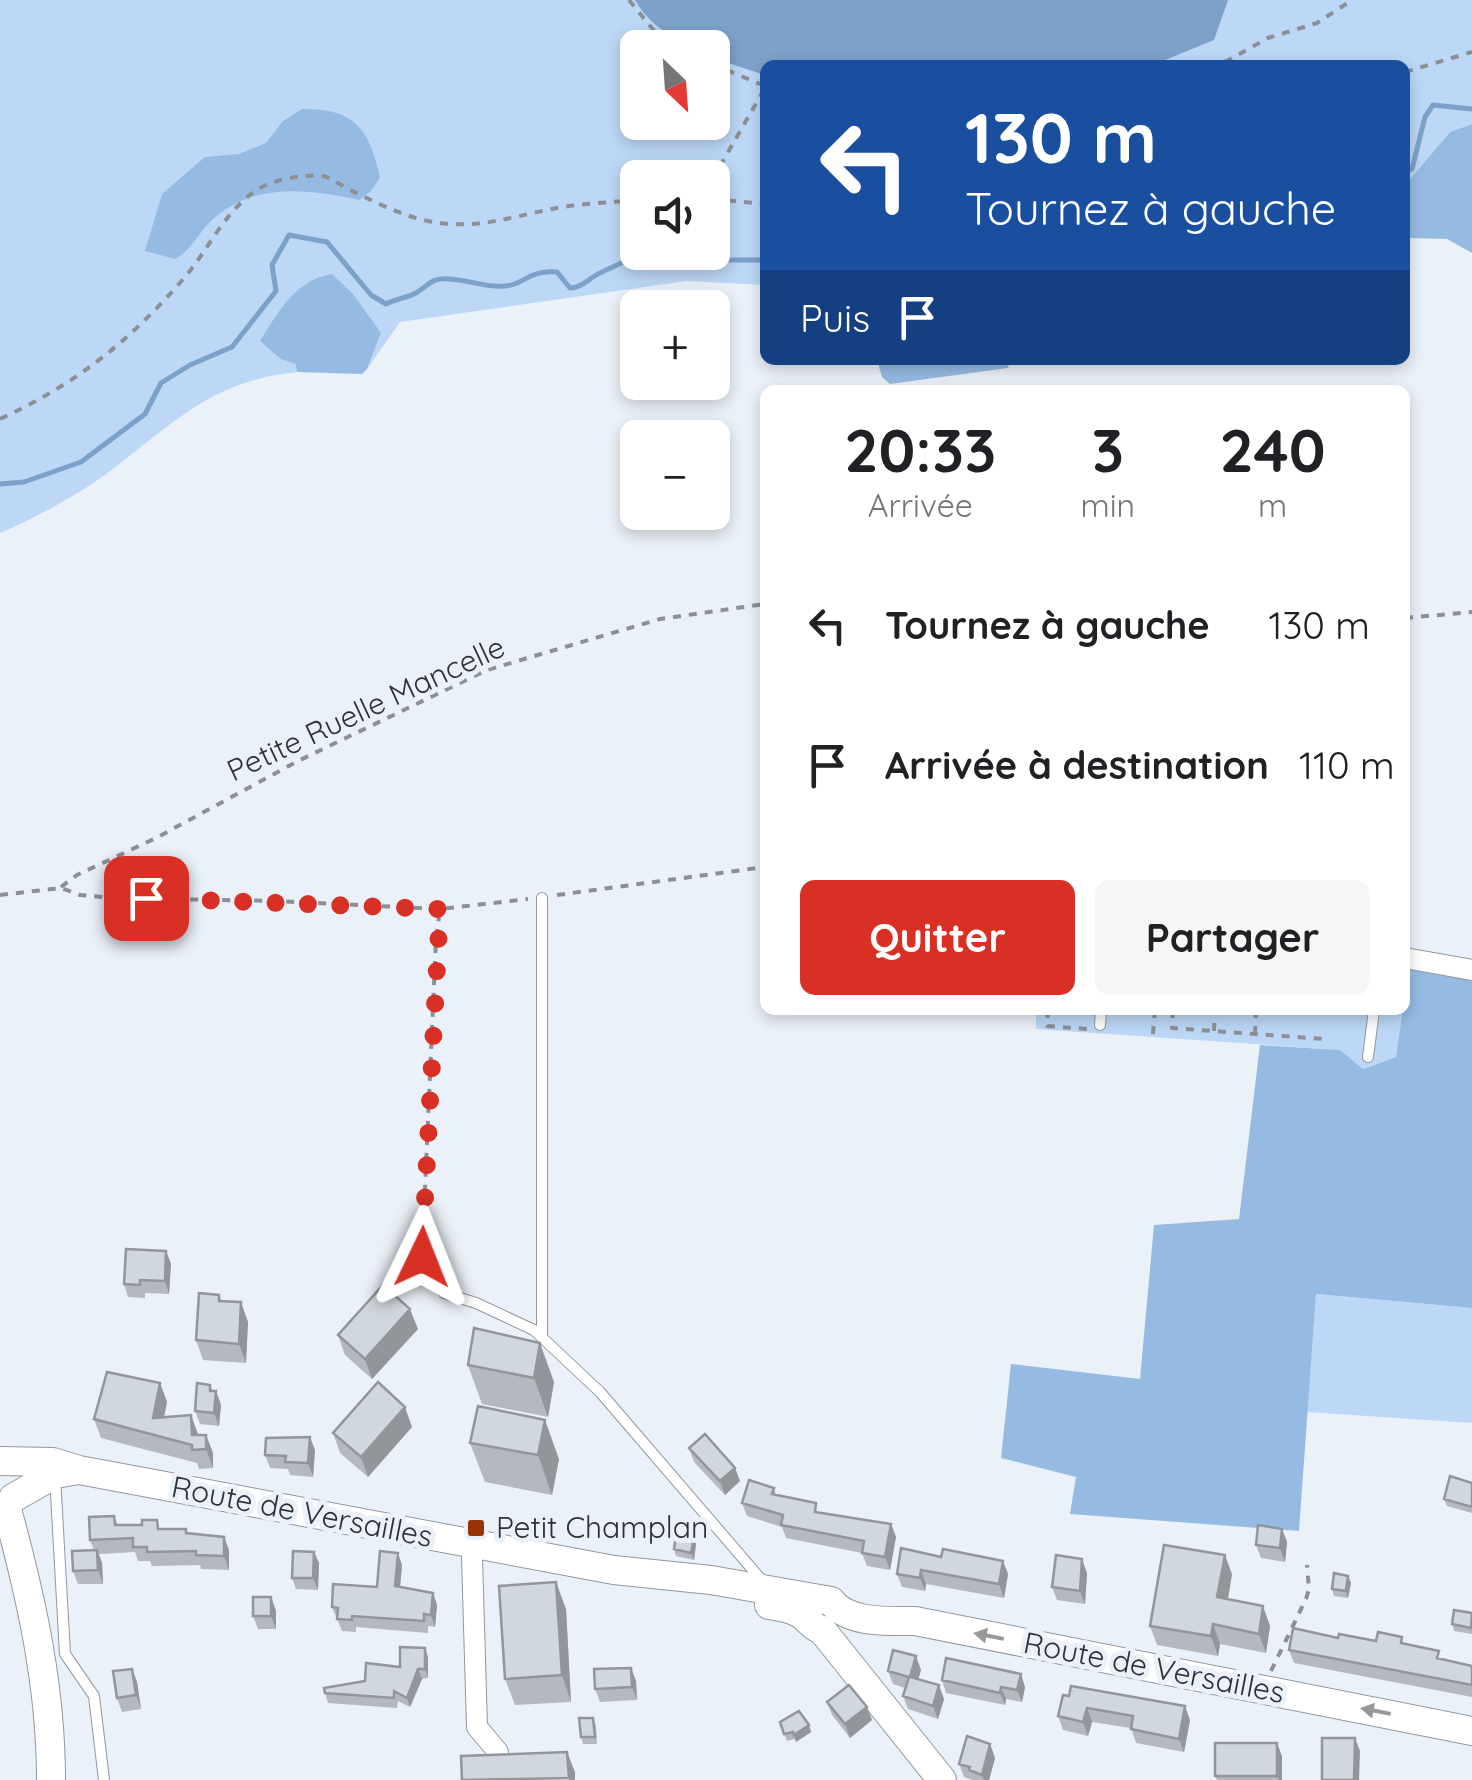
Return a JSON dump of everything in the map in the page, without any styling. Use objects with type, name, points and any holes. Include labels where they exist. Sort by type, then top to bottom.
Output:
[{"type":"main road","name":"Route de Versailles","points":[[0,1462],[53,1462],[67,1472],[614,1570],[769,1588],[822,1614],[915,1622],[1472,1731]]},
{"type":"main road","points":[[0,1462],[12,1484],[7,1511],[43,1666],[51,1780]]},
{"type":"main road","points":[[7,1511],[67,1472]]},
{"type":"main road","points":[[0,1565],[17,1599],[31,1668],[36,1717],[35,1780]]},
{"type":"main road","points":[[614,1570],[822,1614],[942,1780]]},
{"type":"street","points":[[1410,959],[1472,970]]},
{"type":"street","points":[[475,1544],[472,1558],[477,1727],[498,1752]]},
{"type":"lane","points":[[542,898],[542,1338]]},
{"type":"lane","points":[[1096,1027],[1100,1015]]},
{"type":"lane","points":[[1368,1057],[1373,1015]]},
{"type":"lane","points":[[444,1293],[534,1330],[600,1392],[769,1588]]},
{"type":"lane","points":[[67,1472],[62,1558],[65,1654],[94,1696],[104,1780]]},
{"type":"path","points":[[629,0],[653,30]]},
{"type":"path","points":[[1230,60],[1268,38],[1316,23],[1352,0]]},
{"type":"path","points":[[1410,71],[1472,52]]},
{"type":"path","points":[[730,72],[760,85]]},
{"type":"path","points":[[723,160],[760,96]]},
{"type":"path","points":[[0,419],[46,398],[121,344],[186,276],[228,217],[264,186],[324,176],[390,209],[427,221],[464,226],[567,206],[620,202]]},
{"type":"path","points":[[730,201],[760,204]]},
{"type":"path","name":"Petite Ruelle Mancelle","points":[[61,888],[78,874],[156,838],[298,760],[487,670],[660,619],[760,605]]},
{"type":"path","points":[[1410,618],[1472,612]]},
{"type":"path","points":[[0,895],[61,888],[80,895],[114,898],[276,900],[440,909],[760,867]]},
{"type":"path","points":[[440,909],[422,1257],[428,1275],[444,1293]]},
{"type":"path","points":[[1048,1015],[1047,1026],[1096,1027]]},
{"type":"path","points":[[1153,1034],[1154,1015]]},
{"type":"path","points":[[1173,1015],[1172,1028],[1324,1039]]},
{"type":"path","points":[[1214,1031],[1216,1015]]},
{"type":"path","points":[[1255,1034],[1256,1015]]},
{"type":"path","points":[[1264,1689],[1306,1599],[1307,1565]]},
{"type":"shaded area","points":[[0,0],[1472,0],[1472,124],[1450,132],[1410,179],[1410,60],[760,60],[760,285],[686,281],[400,322],[367,369],[381,333],[297,364],[297,372],[267,377],[217,395],[174,421],[84,489],[0,533]]},
{"type":"shaded area","points":[[635,0],[1228,0],[1214,40],[1165,60],[760,60],[760,73],[730,64],[730,30],[663,30]]},
{"type":"shaded area","points":[[302,109],[335,112],[347,117],[365,134],[380,178],[371,191],[359,200],[299,191],[260,195],[224,210],[175,259],[145,251],[162,194],[205,157],[239,154],[266,143],[283,121]]},
{"type":"shaded area","points":[[1472,124],[1472,253],[1447,239],[1410,238],[1410,179],[1450,132]]},
{"type":"shaded area","points":[[332,274],[353,294],[381,333],[362,374],[297,372],[296,364],[281,359],[260,341],[298,290]]},
{"type":"shaded area","points":[[878,365],[1009,365],[890,384],[882,377]]},
{"type":"shaded area","points":[[1410,966],[1472,980],[1472,1308],[1316,1294],[1299,1531],[1070,1514],[1076,1477],[1001,1458],[1011,1364],[1140,1379],[1154,1225],[1239,1219],[1260,1045],[1340,1050],[1363,1069],[1396,1057],[1402,1015],[1410,1015]]},
{"type":"shaded area","points":[[1036,1015],[1402,1015],[1396,1057],[1362,1069],[1340,1050],[1036,1029]]},
{"type":"shaded area","points":[[1316,1294],[1472,1308],[1472,1423],[1307,1412]]},
{"type":"building","points":[[126,1249],[166,1251],[165,1281],[124,1284]]},
{"type":"building","points":[[383,1285],[410,1309],[365,1359],[338,1335]]},
{"type":"building","points":[[199,1293],[219,1295],[219,1301],[241,1302],[239,1344],[196,1340]]},
{"type":"building","points":[[474,1328],[540,1343],[534,1378],[468,1365]]},
{"type":"building","points":[[107,1372],[160,1383],[153,1418],[191,1415],[192,1435],[206,1435],[206,1449],[192,1450],[192,1445],[94,1419]]},
{"type":"building","points":[[378,1382],[405,1407],[361,1457],[333,1433]]},
{"type":"building","points":[[197,1383],[210,1385],[210,1391],[216,1391],[214,1413],[195,1411]]},
{"type":"building","points":[[478,1406],[545,1420],[538,1455],[470,1443]]},
{"type":"building","points":[[705,1434],[735,1468],[720,1481],[689,1448]]},
{"type":"building","points":[[310,1437],[308,1463],[285,1462],[286,1456],[265,1455],[266,1438]]},
{"type":"building","points":[[1450,1476],[1472,1483],[1472,1507],[1444,1499]]},
{"type":"building","points":[[749,1480],[774,1488],[772,1494],[816,1503],[815,1512],[891,1524],[885,1557],[862,1553],[864,1541],[781,1525],[783,1515],[742,1503]]},
{"type":"building","points":[[114,1516],[115,1525],[142,1525],[142,1520],[157,1520],[158,1529],[186,1529],[186,1533],[224,1537],[224,1556],[196,1555],[196,1551],[147,1552],[147,1547],[133,1547],[133,1538],[90,1540],[89,1517]]},
{"type":"building","points":[[1258,1525],[1282,1529],[1280,1548],[1256,1545]]},
{"type":"building","points":[[676,1534],[694,1537],[691,1553],[674,1549]]},
{"type":"building","points":[[1164,1545],[1225,1555],[1217,1597],[1263,1606],[1259,1634],[1213,1624],[1211,1636],[1150,1626]]},
{"type":"building","points":[[901,1548],[941,1557],[943,1549],[1003,1561],[999,1584],[921,1570],[920,1578],[897,1574]]},
{"type":"building","points":[[97,1550],[98,1570],[73,1571],[72,1551]]},
{"type":"building","points":[[293,1551],[314,1552],[313,1578],[292,1578]]},
{"type":"building","points":[[380,1551],[398,1553],[395,1586],[433,1593],[431,1615],[424,1614],[424,1621],[352,1616],[352,1620],[337,1619],[338,1608],[332,1607],[333,1584],[377,1587]]},
{"type":"building","points":[[1056,1555],[1082,1559],[1080,1591],[1052,1587]]},
{"type":"building","points":[[1334,1573],[1348,1576],[1346,1591],[1332,1589]]},
{"type":"building","points":[[556,1582],[562,1675],[505,1679],[499,1586]]},
{"type":"building","points":[[253,1597],[271,1597],[271,1616],[253,1616]]},
{"type":"building","points":[[1454,1610],[1472,1613],[1471,1628],[1452,1624]]},
{"type":"building","points":[[1293,1628],[1338,1638],[1339,1634],[1376,1641],[1378,1632],[1402,1637],[1401,1643],[1439,1651],[1437,1658],[1472,1666],[1472,1685],[1289,1650]]},
{"type":"building","points":[[400,1647],[425,1648],[425,1669],[418,1669],[407,1698],[394,1691],[394,1698],[325,1693],[324,1688],[365,1681],[366,1663],[400,1667]]},
{"type":"building","points":[[893,1650],[916,1656],[910,1677],[939,1685],[933,1706],[903,1696],[909,1677],[888,1671]]},
{"type":"building","points":[[946,1658],[1021,1674],[1017,1690],[1001,1687],[1000,1693],[942,1680]]},
{"type":"building","points":[[631,1668],[632,1687],[595,1689],[594,1669]]},
{"type":"building","points":[[132,1669],[136,1695],[117,1698],[113,1671]]},
{"type":"building","points":[[849,1685],[867,1707],[845,1724],[827,1702]]},
{"type":"building","points":[[1071,1686],[1185,1706],[1179,1739],[1131,1729],[1133,1716],[1087,1708],[1083,1722],[1058,1716],[1063,1695],[1069,1696]]},
{"type":"building","points":[[799,1711],[809,1725],[794,1735],[784,1734],[780,1722]]},
{"type":"building","points":[[579,1718],[593,1718],[595,1737],[581,1737]]},
{"type":"building","points":[[967,1736],[990,1744],[982,1775],[959,1764]]},
{"type":"building","points":[[1322,1738],[1355,1738],[1354,1780],[1322,1780]]},
{"type":"building","points":[[1215,1743],[1277,1743],[1277,1776],[1215,1776]]},
{"type":"building","points":[[567,1752],[569,1778],[462,1780],[461,1756]]},
{"type":"waterway","points":[[1410,170],[1425,117],[1433,105],[1472,109]]},
{"type":"waterway","points":[[0,484],[24,482],[81,462],[145,414],[161,383],[232,347],[276,291],[272,265],[289,235],[327,242],[371,295],[386,304],[439,279],[505,286],[539,273],[557,272],[570,288],[620,263]]},
{"type":"waterway","points":[[730,260],[760,260]]},
{"type":"place","name":"Petit Champlan","points":[[476,1528]]},
{"type":"route","points":[[146,898],[440,909],[422,1257]]}]
